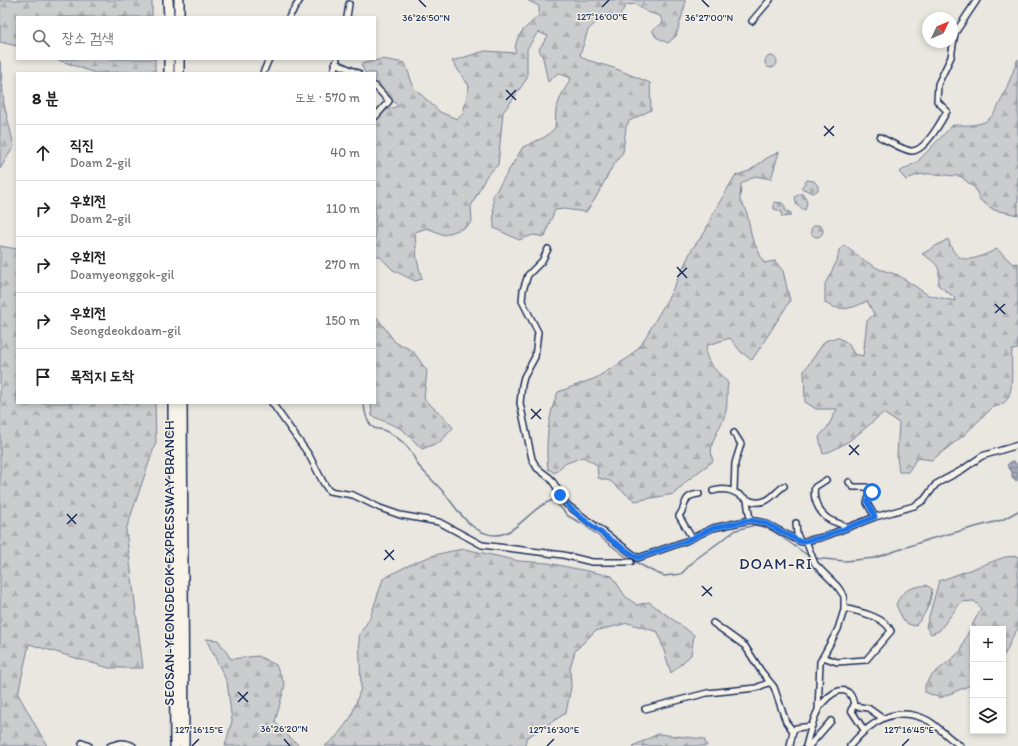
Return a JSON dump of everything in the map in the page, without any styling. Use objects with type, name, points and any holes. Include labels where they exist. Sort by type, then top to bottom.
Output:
[{"type":"highway","points":[[168,0],[169,16]]},
{"type":"highway","points":[[179,0],[179,16]]},
{"type":"highway","points":[[169,60],[169,72]]},
{"type":"highway","points":[[179,60],[179,72]]},
{"type":"highway","name":"SEOSAN-YEONGDEOK EXPRESSWAY BRANCH","points":[[173,404],[175,746]]},
{"type":"highway","name":"SEOSAN-YEONGDEOK EXPRESSWAY BRANCH","points":[[182,404],[184,746]]},
{"type":"street","points":[[290,16],[300,0]]},
{"type":"street","points":[[752,21],[770,0]]},
{"type":"street","points":[[880,138],[911,151],[918,149],[931,137],[947,111],[937,101],[936,92],[940,77],[951,57],[954,33],[977,0]]},
{"type":"street","points":[[347,16],[349,4]]},
{"type":"street","points":[[263,72],[269,60]]},
{"type":"street","points":[[333,72],[336,61],[356,72]]},
{"type":"street","points":[[376,87],[389,101],[376,116]]},
{"type":"street","points":[[548,249],[542,261],[528,275],[523,290],[522,301],[538,332],[535,357],[524,377],[520,403],[532,459],[537,468],[556,485],[566,504],[638,558],[692,538],[713,528],[750,520],[765,523],[803,541],[823,537],[875,517],[914,506],[924,500],[932,487],[941,480],[962,470],[982,456],[1018,445]]},
{"type":"street","points":[[273,404],[309,455],[329,491],[353,494],[380,508],[400,515],[438,522],[482,545],[563,555],[592,562],[631,562]]},
{"type":"street","points":[[734,433],[741,444],[735,463],[734,490]]},
{"type":"street","points":[[826,480],[815,487],[813,494],[815,499],[827,518],[841,523],[846,528]]},
{"type":"street","points":[[849,482],[852,487],[866,487],[871,490],[867,502],[875,517]]},
{"type":"street","points":[[713,491],[722,488],[734,490],[747,500],[760,502],[784,486]]},
{"type":"street","points":[[692,538],[679,516],[689,496],[699,494]]},
{"type":"street","points":[[747,500],[750,520]]},
{"type":"street","points":[[796,523],[797,534],[811,554],[815,564],[844,596],[844,608],[838,629],[820,662],[818,676],[818,710]]},
{"type":"street","points":[[822,657],[836,662],[866,660],[891,631],[888,625],[881,621],[844,608]]},
{"type":"street","points":[[713,623],[745,646],[777,694],[786,722],[793,731]]},
{"type":"street","points":[[645,709],[707,693],[756,688],[770,682]]},
{"type":"street","points":[[806,746],[818,710],[830,696],[844,690],[848,691],[853,696],[854,706],[851,710],[864,730]]},
{"type":"street","points":[[854,706],[868,708],[882,718]]},
{"type":"street","points":[[850,746],[864,730],[882,718],[894,715],[918,717],[928,721],[961,746]]},
{"type":"street","points":[[809,746],[831,721]]},
{"type":"street","points":[[790,746],[793,731],[796,728],[802,726],[812,726]]},
{"type":"street","points":[[110,746],[120,742],[127,742],[133,746]]},
{"type":"street","points":[[82,744],[89,746]]},
{"type":"green space","points":[[0,0],[152,0],[152,16],[16,16],[16,46],[0,42]]},
{"type":"green space","points":[[527,0],[685,0],[685,5],[676,36],[668,43],[656,37],[652,30],[663,23],[660,16],[647,12],[635,4],[626,5],[619,17],[604,15],[588,30],[580,55],[587,60],[614,68],[650,83],[651,110],[629,121],[626,127],[623,152],[611,169],[595,199],[586,212],[564,209],[555,210],[545,237],[533,235],[519,240],[494,228],[493,196],[523,147],[545,137],[555,128],[556,109],[571,78],[558,73],[548,82],[543,58],[539,49],[548,36],[538,32],[527,49],[527,78],[503,112],[498,165],[487,175],[471,206],[472,222],[464,228],[444,235],[427,228],[415,232],[417,260],[422,279],[415,281],[393,270],[379,256],[376,256],[376,110],[382,112],[398,106],[376,84],[376,72],[365,72],[361,64],[382,59],[405,63],[414,88],[440,112],[457,119],[463,114],[469,86],[452,61],[485,51],[515,53],[519,35],[539,15],[539,6]]},
{"type":"green space","points":[[773,56],[776,57],[776,67],[769,68],[766,67],[765,60],[766,57]]},
{"type":"green space","points":[[1018,59],[1018,215],[994,210],[980,200],[975,188],[960,176],[926,174],[906,180],[899,172],[917,162],[953,125],[977,124],[990,118],[1002,99]]},
{"type":"green space","points":[[59,60],[155,60],[155,71],[92,72]]},
{"type":"green space","points":[[0,61],[4,104],[14,146],[0,169]]},
{"type":"green space","points":[[779,152],[771,179],[755,176],[741,184],[740,201],[746,209],[752,238],[764,263],[775,261],[783,271],[790,301],[752,360],[741,352],[730,338],[708,345],[706,355],[708,360],[728,383],[726,411],[713,442],[711,454],[713,461],[688,480],[674,494],[635,501],[610,481],[598,478],[597,465],[583,457],[564,464],[555,473],[548,469],[548,430],[552,410],[558,392],[596,378],[628,358],[641,345],[670,295],[692,249],[705,232],[712,215],[735,176],[749,171],[767,158]]},
{"type":"green space","points":[[807,180],[814,181],[818,186],[818,190],[813,193],[801,188]]},
{"type":"green space","points":[[803,194],[806,200],[807,206],[805,210],[796,204],[795,197]]},
{"type":"green space","points":[[774,202],[782,203],[785,206],[785,210],[791,213],[791,216],[782,217],[781,211],[774,209]]},
{"type":"green space","points":[[817,225],[821,227],[823,231],[821,235],[817,237],[813,235],[811,231],[813,227]]},
{"type":"green space","points":[[948,239],[955,253],[962,258],[972,259],[983,256],[997,249],[1013,264],[1018,263],[1018,349],[1012,350],[1011,387],[1006,400],[1001,405],[993,407],[964,435],[932,460],[917,458],[908,472],[899,472],[897,457],[899,423],[883,413],[848,442],[823,454],[819,437],[827,428],[837,409],[816,409],[805,402],[804,371],[825,341],[837,337],[848,343],[854,354],[863,356],[867,321],[874,314],[867,301],[851,308],[836,308],[825,303],[825,284],[837,261],[839,250],[844,245],[863,260],[879,269],[898,275],[928,295],[955,301],[954,297],[938,285],[939,274],[935,263],[922,254]]},
{"type":"green space","points":[[0,246],[16,249],[16,404],[155,404],[156,442],[126,530],[143,668],[109,668],[29,644],[18,694],[47,746],[0,746]]},
{"type":"green space","points":[[376,316],[395,342],[413,351],[427,371],[424,399],[443,416],[453,428],[440,442],[422,449],[402,429],[372,416],[371,404],[376,404]]},
{"type":"green space","points":[[465,549],[519,561],[548,563],[612,576],[625,596],[637,605],[649,602],[694,635],[691,655],[671,673],[658,632],[628,623],[595,631],[575,651],[570,668],[571,687],[566,713],[526,738],[525,746],[325,746],[336,737],[351,717],[361,688],[359,635],[370,618],[383,579],[403,568],[432,556]]},
{"type":"green space","points":[[1018,556],[1018,629],[1013,635],[1006,651],[1006,626],[972,626],[981,608],[974,601],[961,602],[939,631],[931,634],[926,627],[939,581],[1005,557]]},
{"type":"green space","points":[[926,585],[932,589],[929,604],[925,614],[919,622],[915,626],[911,625],[903,619],[896,605],[904,592]]},
{"type":"green space","points":[[970,629],[970,685],[940,698],[925,692],[925,685],[930,677],[961,651]]},
{"type":"green space","points":[[206,639],[218,640],[231,659],[258,656],[276,665],[285,685],[275,722],[300,746],[225,746],[232,721],[227,682]]},
{"type":"green space","points":[[658,734],[704,739],[707,746],[633,746]]},
{"type":"shaded area","points":[[1013,460],[1018,466],[1017,481],[1012,478],[1012,472],[1007,465]]},
{"type":"waterway","points":[[364,404],[366,417],[369,423],[375,428],[390,433],[404,443],[418,465],[442,490],[460,514],[472,526],[486,534],[495,535],[510,531],[538,508],[554,500],[568,516],[583,524],[625,556],[664,576],[681,574],[696,559],[736,530],[755,525],[769,528],[810,557]]},
{"type":"waterway","points":[[813,558],[845,561],[875,558],[930,539],[1002,520],[1018,511]]},
{"type":"district","name":"DOAM-RI","points":[[776,563]]},
{"type":"route","points":[[560,495],[566,504],[576,513],[638,558],[686,541],[704,531],[750,520],[765,523],[801,542],[823,537],[875,517],[872,514],[867,502],[872,492]]}]
